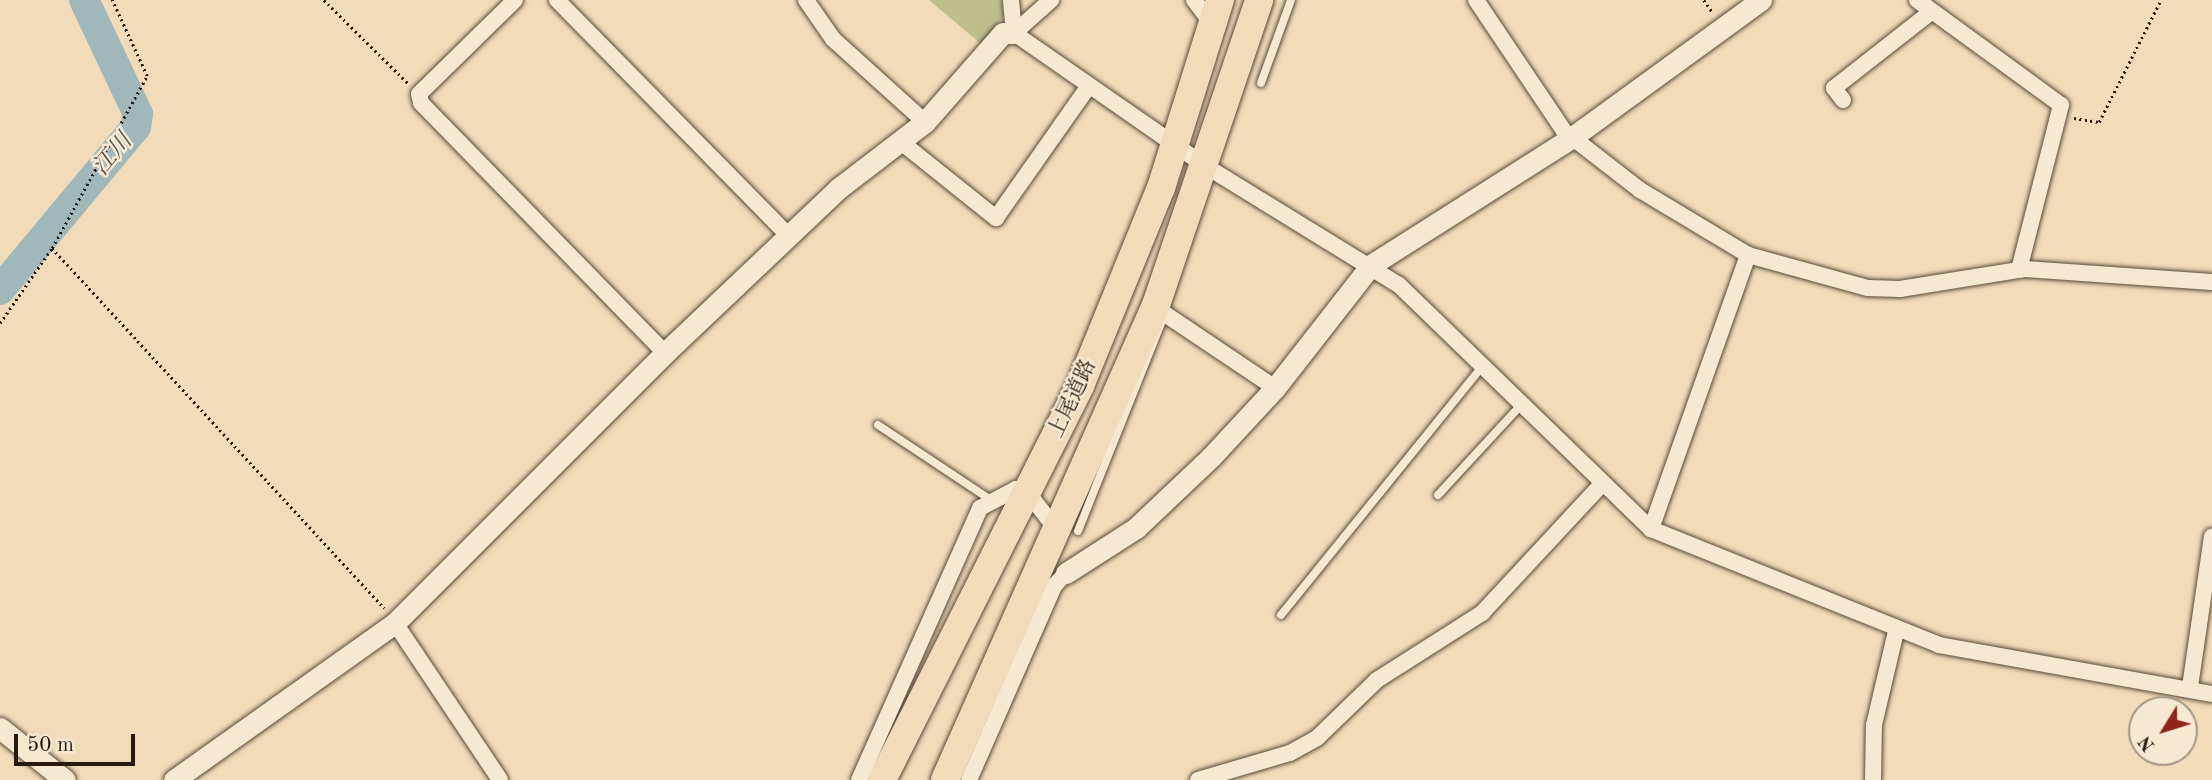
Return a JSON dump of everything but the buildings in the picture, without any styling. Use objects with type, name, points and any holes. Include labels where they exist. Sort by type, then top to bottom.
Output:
[{"type":"highway","name":"上尾道路","points":[[945,780],[1068,531],[1160,309],[1259,0]]},
{"type":"highway","name":"上尾道路","points":[[882,780],[967,601],[1028,493],[1127,278],[1176,146],[1216,12]]},
{"type":"street","points":[[515,0],[419,94],[665,353]]},
{"type":"street","points":[[557,0],[789,236]]},
{"type":"street","points":[[806,0],[834,39],[925,122]]},
{"type":"street","points":[[1011,0],[1014,33]]},
{"type":"street","points":[[1014,33],[1051,0]]},
{"type":"street","points":[[1195,0],[1216,12]]},
{"type":"street","points":[[1476,0],[1571,138],[1640,190],[1748,255],[1868,288],[2019,270],[2212,282]]},
{"type":"street","points":[[969,780],[1054,586],[1066,573],[1136,528],[1275,388],[1371,265],[1571,138],[1761,0]]},
{"type":"street","points":[[1917,0],[2058,99],[2060,116],[2050,134],[2019,270]]},
{"type":"street","points":[[1843,100],[1834,88],[1931,12]]},
{"type":"street","points":[[174,780],[395,623],[665,353],[839,188],[925,122],[1003,33],[1014,33],[1088,87],[1207,167],[1371,265],[1482,368],[1601,485],[1651,529],[1896,631],[2005,659],[2190,687],[2212,694]]},
{"type":"street","points":[[901,142],[996,218],[1088,87]]},
{"type":"street","points":[[1651,529],[1748,255]]},
{"type":"street","points":[[1160,309],[1275,388]]},
{"type":"street","points":[[1198,780],[1232,775],[1290,753],[1317,738],[1377,680],[1482,613],[1601,485]]},
{"type":"street","points":[[859,780],[972,517],[991,500],[1016,489],[1028,493],[1068,531]]},
{"type":"street","points":[[2190,687],[2212,537]]},
{"type":"street","points":[[395,623],[500,780]]},
{"type":"street","points":[[1873,780],[1874,725],[1896,631]]},
{"type":"street","points":[[0,728],[65,780]]},
{"type":"lane","points":[[1261,83],[1291,0]]},
{"type":"lane","points":[[1281,615],[1482,368]]},
{"type":"lane","points":[[1438,495],[1520,406]]},
{"type":"lane","points":[[878,425],[991,500]]},
{"type":"path","points":[[0,323],[52,248],[147,76],[112,0]]},
{"type":"path","points":[[324,0],[419,94]]},
{"type":"path","points":[[2060,116],[2099,122],[2161,0]]},
{"type":"path","points":[[52,248],[395,623]]},
{"type":"green space","points":[[929,0],[1001,0],[1004,15],[981,44]]},
{"type":"waterway","name":"江川","points":[[0,290],[136,127],[138,114],[84,0]]}]
